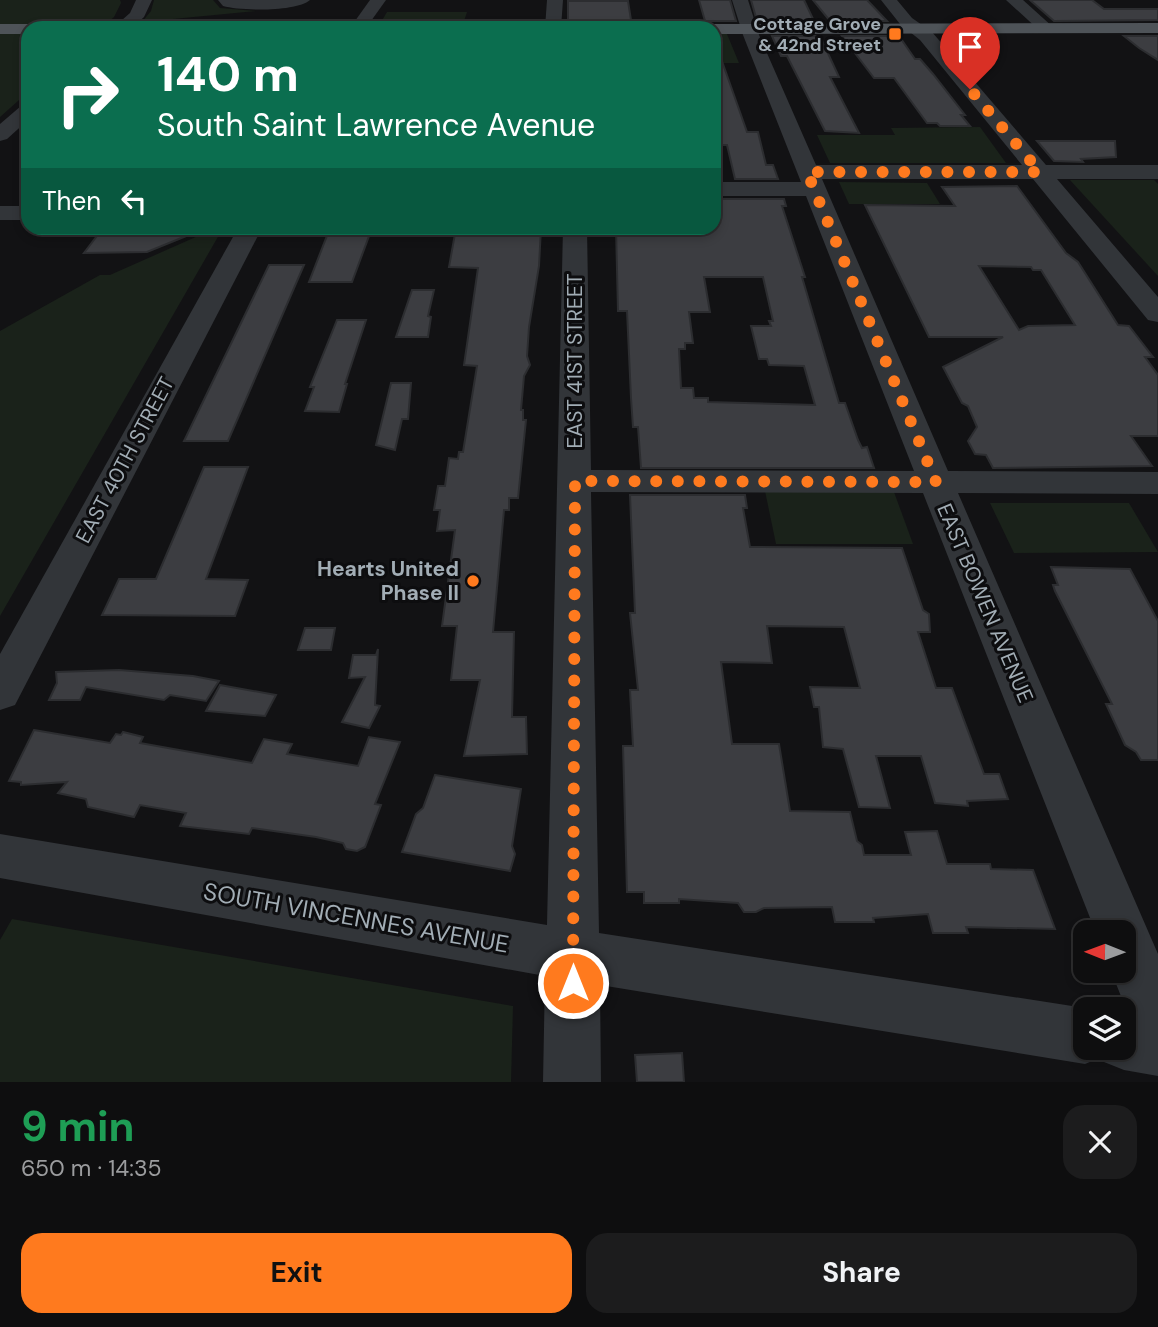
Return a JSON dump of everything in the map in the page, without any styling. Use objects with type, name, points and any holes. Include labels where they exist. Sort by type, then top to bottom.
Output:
[{"type":"main road","points":[[721,26],[745,14],[916,29],[1158,28]]},
{"type":"main road","points":[[0,29],[21,29]]},
{"type":"street","points":[[119,21],[128,10],[131,0]]},
{"type":"street","points":[[133,21],[142,10],[144,0]]},
{"type":"street","points":[[226,0],[228,4],[242,6],[302,0]]},
{"type":"street","points":[[363,21],[378,0]]},
{"type":"street","points":[[554,21],[555,0]]},
{"type":"street","points":[[889,0],[906,21],[926,36],[1040,172],[1148,290],[1158,314]]},
{"type":"street","points":[[1014,0],[1046,28]]},
{"type":"street","name":"EAST BOWEN AVENUE","points":[[745,14],[1117,920]]},
{"type":"street","points":[[0,135],[21,116]]},
{"type":"street","points":[[721,188],[811,180],[1040,172],[1158,172]]},
{"type":"street","points":[[0,213],[21,213]]},
{"type":"street","name":"EAST 40TH STREET","points":[[0,693],[246,235]]},
{"type":"street","name":"EAST 41ST STREET","points":[[572,1082],[575,235]]},
{"type":"street","points":[[575,481],[1158,483]]},
{"type":"street","name":"SOUTH VINCENNES AVENUE","points":[[0,856],[573,955],[1073,1034]]},
{"type":"street","name":"EAST BOWEN AVENUE","points":[[1136,966],[1158,1020]]},
{"type":"street","points":[[1136,1044],[1158,1048]]},
{"type":"shaded area","points":[[0,0],[120,0],[114,17],[109,21],[21,21],[21,98],[0,117]]},
{"type":"shaded area","points":[[154,0],[213,0],[220,8],[256,11],[143,21],[151,11]]},
{"type":"shaded area","points":[[387,12],[467,12],[464,21],[382,21]]},
{"type":"shaded area","points":[[721,34],[727,34],[739,63],[721,63]]},
{"type":"shaded area","points":[[980,127],[1006,163],[830,163],[817,135],[895,135],[891,128]]},
{"type":"shaded area","points":[[1070,180],[1154,180],[1158,184],[1158,276]]},
{"type":"shaded area","points":[[839,182],[927,183],[940,204],[849,204]]},
{"type":"shaded area","points":[[200,235],[219,235],[0,616],[0,331],[100,275],[110,275]]},
{"type":"shaded area","points":[[765,491],[894,492],[913,544],[776,544]]},
{"type":"shaded area","points":[[990,503],[1129,503],[1158,552],[1014,553]]},
{"type":"shaded area","points":[[12,919],[513,1006],[511,1082],[0,1082],[0,940]]},
{"type":"building","points":[[699,0],[730,0],[736,21],[705,21]]},
{"type":"building","points":[[751,0],[804,0],[814,21],[757,21]]},
{"type":"building","points":[[813,0],[867,0],[887,21],[830,21]]},
{"type":"building","points":[[1030,0],[1092,0],[1104,9],[1158,9],[1158,20],[1054,21]]},
{"type":"building","points":[[568,1],[628,1],[631,20],[578,21],[568,20]]},
{"type":"building","points":[[772,36],[820,36],[839,77],[830,77],[859,133],[825,131],[787,56],[781,56]]},
{"type":"building","points":[[842,36],[899,36],[915,59],[920,59],[933,74],[965,115],[961,115],[970,126],[927,123],[894,78],[874,78]]},
{"type":"building","points":[[1124,36],[1158,36],[1158,60],[1139,48]]},
{"type":"building","points":[[721,58],[747,132],[758,132],[766,165],[773,165],[778,179],[735,179],[727,145],[721,145]]},
{"type":"building","points":[[1037,141],[1115,141],[1116,157],[1081,159],[1083,162],[1054,161]]},
{"type":"building","points":[[1017,186],[1066,253],[1078,262],[1118,325],[1129,326],[1153,357],[1145,357],[1158,375],[1158,436],[1131,436],[1152,466],[993,468],[986,455],[975,454],[968,441],[977,427],[968,406],[962,403],[943,367],[1003,337],[929,337],[865,205],[955,206],[942,187]],"holes":[[[979,266],[1031,267],[1033,270],[1041,270],[1075,325],[1028,326],[1019,330]]]},
{"type":"building","points":[[721,199],[784,199],[786,206],[782,206],[805,277],[802,277],[839,403],[845,403],[858,440],[862,448],[867,447],[874,468],[641,468],[638,427],[633,427],[627,311],[618,311],[616,235],[721,235]],"holes":[[[704,277],[763,277],[773,321],[769,321],[771,326],[751,326],[759,359],[767,359],[769,365],[804,366],[815,405],[708,402],[708,398],[694,398],[693,388],[681,388],[679,349],[685,349],[685,343],[693,343],[689,312],[710,312]]]},
{"type":"building","points":[[98,235],[189,235],[147,252],[84,253]]},
{"type":"building","points":[[327,235],[369,235],[352,282],[309,282]]},
{"type":"building","points":[[455,235],[541,235],[539,266],[529,327],[527,356],[530,365],[524,376],[521,410],[523,420],[526,420],[518,498],[509,498],[509,510],[504,510],[493,632],[514,632],[512,717],[526,717],[527,754],[464,756],[480,680],[451,680],[457,626],[442,626],[455,530],[437,531],[440,510],[434,510],[438,486],[445,486],[449,458],[458,459],[459,452],[463,452],[477,366],[464,365],[478,268],[449,267]]},
{"type":"building","points":[[269,265],[304,265],[228,441],[184,441]]},
{"type":"building","points":[[412,290],[434,290],[428,316],[431,317],[428,337],[396,337]]},
{"type":"building","points":[[337,320],[366,320],[345,384],[339,412],[305,411],[314,387],[310,387]]},
{"type":"building","points":[[391,383],[411,383],[408,419],[402,419],[395,450],[376,445]]},
{"type":"building","points":[[204,467],[248,467],[206,579],[248,580],[235,616],[102,615],[119,579],[156,579]]},
{"type":"building","points":[[630,495],[745,495],[747,508],[743,508],[750,547],[902,548],[923,610],[929,614],[930,632],[918,632],[936,688],[952,688],[984,774],[999,774],[1008,799],[967,801],[968,806],[935,803],[921,756],[876,756],[890,808],[859,807],[843,749],[823,747],[819,707],[814,707],[810,687],[860,688],[844,627],[767,626],[772,663],[721,662],[732,744],[779,744],[790,811],[850,812],[857,841],[862,845],[864,855],[911,855],[905,832],[937,831],[947,864],[990,864],[991,869],[1033,870],[1055,929],[966,927],[968,933],[933,933],[928,914],[873,918],[874,922],[835,922],[832,907],[764,908],[756,912],[744,912],[738,903],[679,899],[679,903],[644,903],[644,892],[627,892],[623,746],[633,746],[630,690],[638,690],[630,613],[635,613]]},
{"type":"building","points":[[1051,567],[1130,569],[1158,621],[1158,760],[1141,760],[1136,752],[1125,745],[1106,704],[1112,704],[1055,591],[1053,585],[1058,585]]},
{"type":"building","points":[[305,628],[335,628],[331,650],[298,650]]},
{"type":"building","points":[[378,649],[375,705],[380,706],[369,728],[342,722],[365,677],[349,678],[353,655],[376,655]]},
{"type":"building","points":[[119,670],[193,676],[219,681],[206,701],[170,695],[164,700],[86,687],[80,700],[49,700],[57,683],[56,672]]},
{"type":"building","points":[[220,685],[276,695],[265,716],[206,711]]},
{"type":"building","points":[[34,730],[110,743],[116,734],[121,735],[123,732],[143,737],[140,743],[252,763],[264,739],[292,744],[287,754],[358,766],[369,737],[400,742],[375,804],[381,805],[365,847],[357,851],[346,849],[343,843],[316,837],[252,828],[249,834],[180,826],[186,813],[140,805],[134,817],[88,807],[86,799],[58,793],[67,782],[21,785],[21,782],[9,781]]},
{"type":"building","points":[[435,775],[521,789],[512,846],[515,854],[510,871],[402,852],[416,814],[423,808]]},
{"type":"building","points":[[682,1053],[684,1082],[637,1082],[635,1055]]},
{"type":"place","name":"Cottage Grove & 42nd Street","points":[[895,34]]},
{"type":"place","name":"Hearts United Phase II","points":[[473,581]]},
{"type":"route","points":[[573,983],[575,481],[936,482],[807,172],[1040,172],[970,89]]}]
